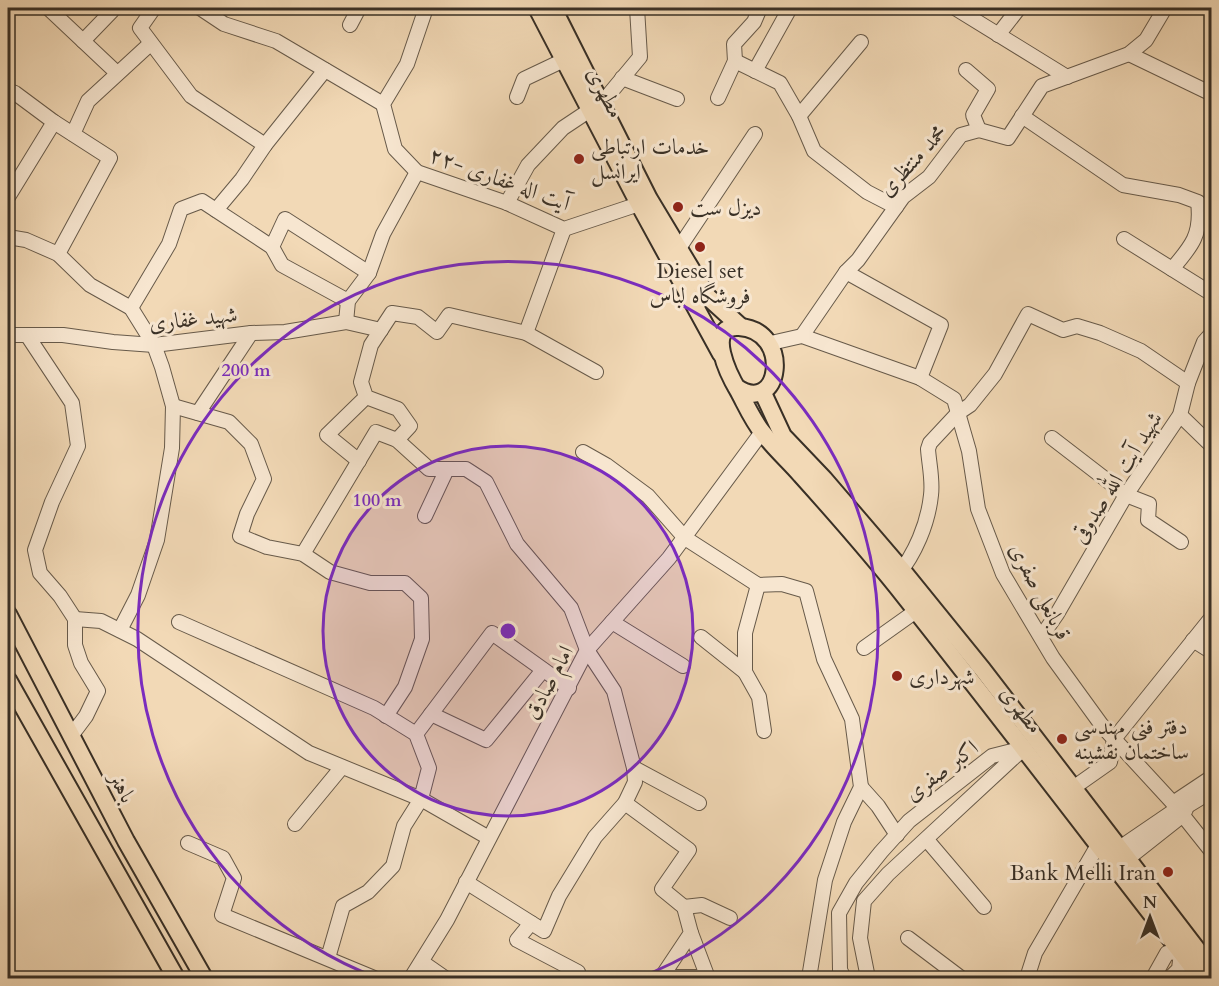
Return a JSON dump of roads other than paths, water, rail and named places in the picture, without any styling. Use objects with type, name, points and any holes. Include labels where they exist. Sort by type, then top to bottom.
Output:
[{"type":"main road","name":"مطهری","points":[[537,8],[564,60],[596,107],[708,297],[741,327]]},
{"type":"main road","name":"مطهری","points":[[553,8],[639,204],[722,354]]},
{"type":"main road","points":[[731,327],[741,327],[764,336],[771,343],[774,369],[771,382],[763,393],[754,395],[745,393],[736,387],[722,354],[720,341],[724,332],[731,327]]},
{"type":"main road","name":"مطهری","points":[[736,387],[762,432],[898,576],[916,611],[1030,744],[1073,788],[1114,855]]},
{"type":"main road","name":"مطهری","points":[[763,393],[783,435],[824,479],[1030,744],[1187,949],[1201,978]]},
{"type":"main road","points":[[762,432],[763,423],[772,420],[776,422]]},
{"type":"main road","name":"باهنر","points":[[8,614],[126,841],[204,978]]},
{"type":"main road","points":[[8,680],[176,978]]},
{"type":"main road","name":"مطهری","points":[[1187,949],[1212,969]]},
{"type":"street","points":[[48,8],[117,73]]},
{"type":"street","points":[[154,8],[140,28],[191,96],[265,145]]},
{"type":"street","points":[[200,8],[224,24],[276,41],[383,104],[407,64],[426,8]]},
{"type":"street","points":[[350,24],[359,8]]},
{"type":"street","points":[[507,203],[528,165],[563,128],[596,107],[640,57],[637,8]]},
{"type":"street","points":[[718,98],[735,61],[734,44],[754,22],[760,8]]},
{"type":"street","points":[[755,71],[790,8]]},
{"type":"street","points":[[955,8],[1067,77]]},
{"type":"street","points":[[998,35],[1019,8]]},
{"type":"street","name":"محمد منتظری","points":[[802,336],[846,272],[858,260],[903,197],[929,177],[962,135],[979,130],[1008,138],[1042,86],[1129,54],[1146,40],[1165,8]]},
{"type":"street","points":[[83,40],[112,11]]},
{"type":"street","points":[[799,116],[861,42]]},
{"type":"street","points":[[73,134],[88,101],[150,44]]},
{"type":"street","points":[[1129,54],[1212,94]]},
{"type":"street","points":[[517,97],[524,79],[564,60]]},
{"type":"street","points":[[735,61],[780,83],[799,116],[814,151],[867,192],[896,207]]},
{"type":"street","points":[[216,210],[325,70]]},
{"type":"street","points":[[966,70],[988,89],[973,115],[979,130]]},
{"type":"street","points":[[622,78],[677,99]]},
{"type":"street","points":[[8,90],[110,158],[58,254]]},
{"type":"street","name":"۲۲- آیت اله غفاری","points":[[383,104],[395,149],[417,172],[507,203],[564,229],[639,204]]},
{"type":"street","points":[[1022,116],[1123,185],[1179,195],[1198,202],[1201,220],[1193,244],[1172,269]]},
{"type":"street","points":[[8,197],[54,122]]},
{"type":"street","points":[[678,248],[755,134]]},
{"type":"street","points":[[346,322],[348,301],[369,273],[383,234],[417,172]]},
{"type":"street","points":[[131,308],[169,244],[181,209],[202,201],[272,247],[282,265],[348,301]]},
{"type":"street","points":[[272,247],[285,219],[369,273]]},
{"type":"street","points":[[526,333],[564,229]]},
{"type":"street","points":[[8,237],[26,240],[58,254],[90,285],[131,308],[154,345],[173,406],[172,448],[157,540],[138,595],[120,630]]},
{"type":"street","points":[[1124,239],[1212,294]]},
{"type":"street","points":[[846,272],[941,324],[920,378]]},
{"type":"street","points":[[366,397],[361,382],[371,345],[392,313],[418,317],[437,332],[449,315],[526,333],[597,372]]},
{"type":"street","points":[[898,576],[916,546],[925,521],[931,495],[928,449],[930,443],[958,413],[970,405],[995,374],[1028,314],[1064,330],[1077,326],[1100,333],[1141,351],[1188,383]]},
{"type":"street","name":"شهید غفاری","points":[[8,335],[63,335],[154,345],[251,333],[285,332],[346,322],[381,330]]},
{"type":"street","points":[[198,413],[251,333]]},
{"type":"street","points":[[27,335],[72,403],[78,446],[52,502],[35,550],[40,573],[60,596],[75,619],[75,645],[81,663],[98,691],[86,716],[71,736]]},
{"type":"street","points":[[771,343],[802,336]]},
{"type":"street","name":"قربانعلی صفری","points":[[802,336],[920,378],[954,399],[969,451],[978,509],[1003,574],[1053,658],[1103,727],[1181,808],[1212,852]]},
{"type":"street","name":"شهید آیت الله صدوقی","points":[[1041,637],[1126,495],[1180,415],[1188,383],[1209,341]]},
{"type":"street","points":[[366,397],[398,409],[404,417],[410,426],[397,440]]},
{"type":"street","points":[[359,461],[327,435],[366,397]]},
{"type":"street","points":[[173,406],[229,422],[251,444],[264,479],[247,514],[240,537],[267,547],[303,554],[330,572],[370,583],[405,583],[421,598],[422,639],[405,687],[386,716]]},
{"type":"street","points":[[1180,415],[1212,446]]},
{"type":"street","points":[[303,554],[376,432],[397,440],[429,469],[466,469],[486,482],[517,544],[571,608],[587,650],[614,691],[635,782],[625,803],[595,837],[559,896],[544,931],[466,882]]},
{"type":"street","name":"امام صادق","points":[[411,978],[466,882],[587,650],[669,558],[762,432]]},
{"type":"street","points":[[1052,438],[1126,495],[1149,504],[1148,520],[1182,542]]},
{"type":"street","points":[[583,452],[606,465],[648,496],[685,538],[758,585],[782,584],[806,591],[824,659],[852,719],[861,787],[844,822],[825,880],[809,978]]},
{"type":"street","points":[[425,516],[447,469]]},
{"type":"street","points":[[745,672],[745,633],[758,585]]},
{"type":"street","points":[[864,648],[916,611]]},
{"type":"street","points":[[1073,788],[1110,762],[1114,739],[1212,617]]},
{"type":"street","points":[[75,619],[101,621],[120,630],[309,753],[421,798],[489,838]]},
{"type":"street","points":[[179,622],[374,708],[416,734],[429,768],[421,798],[404,826],[393,866],[368,892],[343,906],[328,958]]},
{"type":"street","points":[[612,622],[682,666]]},
{"type":"street","points":[[416,734],[492,633],[569,688]]},
{"type":"street","points":[[701,637],[745,672],[759,697],[764,731]]},
{"type":"street","points":[[1193,640],[1212,652]]},
{"type":"street","points":[[431,714],[486,740],[543,670]]},
{"type":"street","name":"اکبر صفری","points":[[844,978],[840,970],[839,913],[856,883],[918,814],[992,756],[1030,744]]},
{"type":"street","name":"اکبر صفری","points":[[868,978],[860,938],[864,901],[888,874],[1030,744]]},
{"type":"street","points":[[295,824],[342,766]]},
{"type":"street","points":[[633,768],[699,803]]},
{"type":"street","points":[[1181,808],[1212,777]]},
{"type":"street","points":[[861,787],[878,806],[897,835]]},
{"type":"street","points":[[1027,978],[1035,953],[1114,855],[1181,808],[1212,791]]},
{"type":"street","points":[[625,803],[689,850],[662,889],[684,907],[707,978],[661,978]]},
{"type":"street","points":[[927,840],[984,907]]},
{"type":"street","points":[[188,843],[223,858],[234,878],[222,915],[374,978]]},
{"type":"street","points":[[684,907],[702,905],[730,918]]},
{"type":"street","points":[[531,923],[517,940],[578,972]]},
{"type":"street","points":[[661,978],[691,933]]},
{"type":"street","points":[[908,938],[962,978]]},
{"type":"street","points":[[1153,978],[1167,953],[1187,949]]},
{"type":"street","points":[[1170,978],[1179,969],[1187,949]]},
{"type":"street","points":[[422,962],[445,978]]},
{"type":"place","name":"خدمات ارتباطی ایرانسل","points":[[579,159]]},
{"type":"place","name":"دیزل ست","points":[[678,207]]},
{"type":"place","name":"Diesel set فروشگاه لباس","points":[[700,247]]},
{"type":"place","name":"شهرداری","points":[[897,676]]},
{"type":"place","name":"دفتر فنی مهندسی ساختمان نقشینه","points":[[1062,739]]},
{"type":"place","name":"Bank Melli Iran","points":[[1168,872]]}]
